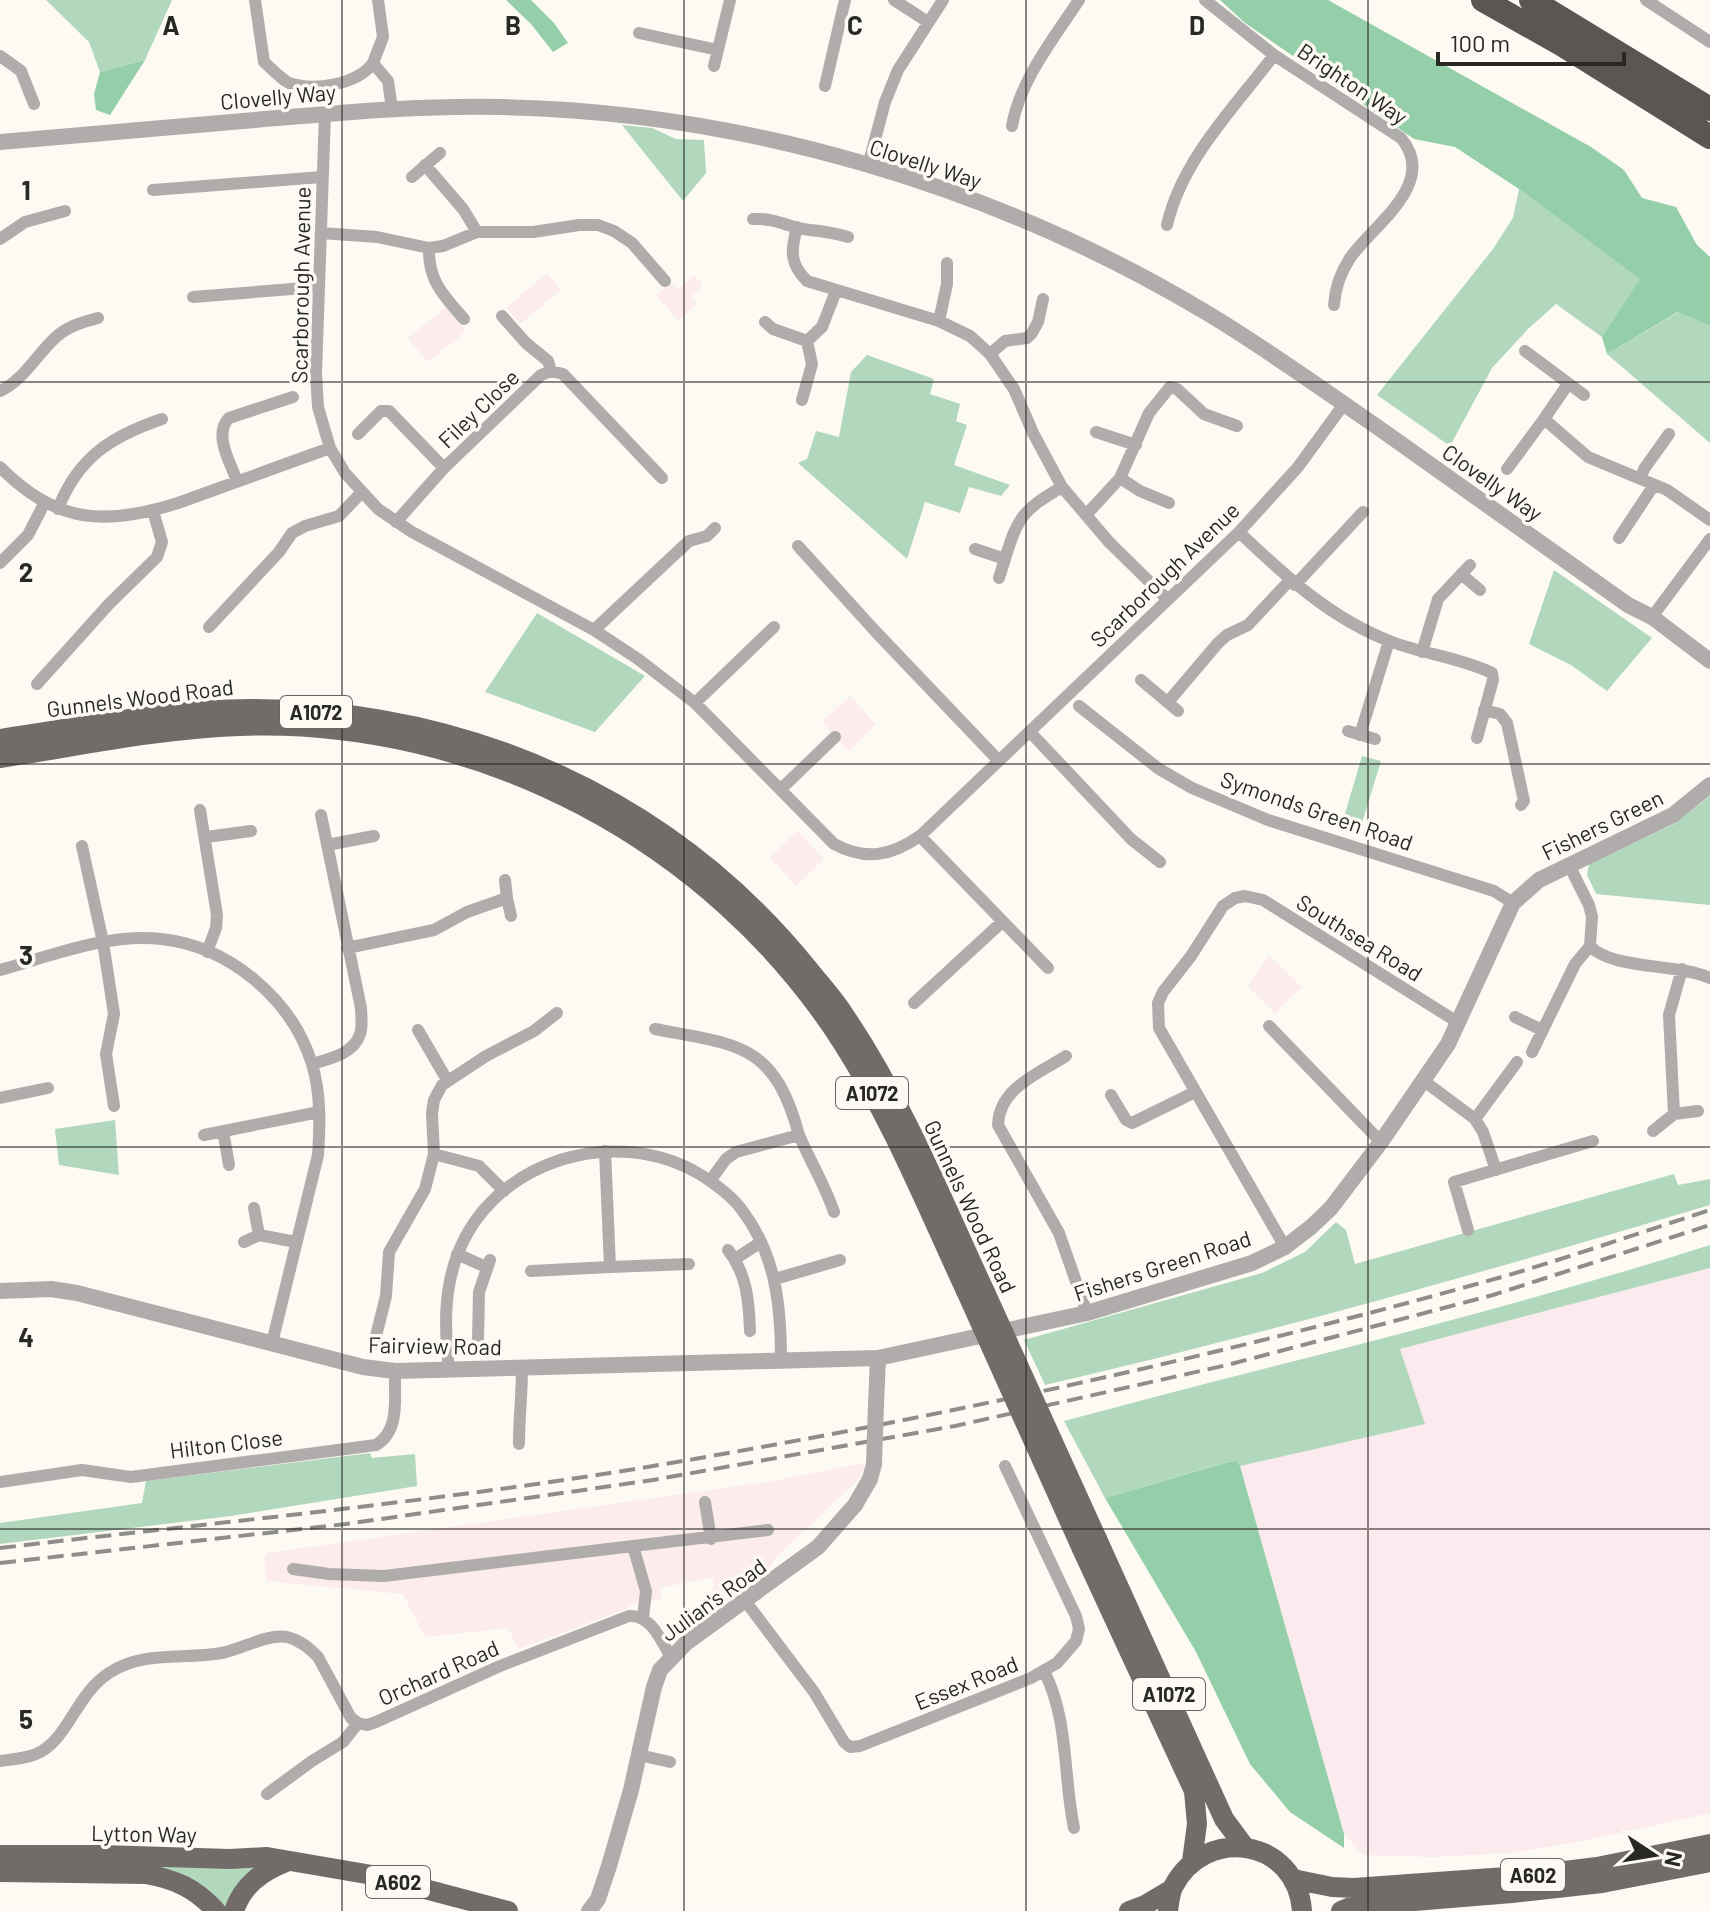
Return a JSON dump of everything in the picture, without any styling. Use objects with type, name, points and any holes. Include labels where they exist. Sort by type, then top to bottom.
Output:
[{"type":"highway","points":[[1483,0],[1563,45],[1710,137]]},
{"type":"highway","points":[[1531,0],[1710,109]]},
{"type":"main road","name":"Gunnels Wood Road","points":[[0,739],[169,714],[250,709],[351,714],[442,732],[500,750],[617,804],[659,829],[705,865],[765,919],[844,1013],[905,1120],[975,1292],[1090,1544],[1224,1819],[1244,1846]]},
{"type":"main road","name":"Gunnels Wood Road","points":[[0,758],[176,731],[240,726],[310,727],[383,736],[444,750],[543,786],[596,813],[637,836],[743,918],[817,1005],[876,1100],[975,1292]]},
{"type":"main road","name":"Gunnels Wood Road","points":[[1090,1544],[1194,1791],[1197,1824],[1192,1861]]},
{"type":"main road","name":"A602","points":[[1293,1879],[1354,1888],[1532,1875],[1597,1867],[1710,1844]]},
{"type":"main road","points":[[1129,1911],[1172,1889],[1192,1861],[1216,1848],[1244,1846],[1263,1852],[1279,1863],[1293,1879],[1302,1911]]},
{"type":"main road","name":"Lytton Way","points":[[0,1855],[267,1857],[372,1875],[508,1911]]},
{"type":"main road","points":[[234,1911],[239,1897],[253,1880],[286,1862]]},
{"type":"main road","name":"A602","points":[[1341,1911],[1353,1906],[1602,1883],[1710,1862]]},
{"type":"main road","name":"Lytton Way","points":[[0,1872],[166,1877],[194,1890],[216,1911]]},
{"type":"main road","points":[[1168,1911],[1172,1889]]},
{"type":"street","points":[[255,0],[264,62],[289,82],[322,86],[364,75],[373,63],[383,37],[378,0]]},
{"type":"street","points":[[714,66],[730,0]]},
{"type":"street","points":[[825,86],[845,0]]},
{"type":"street","points":[[894,0],[928,22]]},
{"type":"street","points":[[868,166],[891,86],[907,54],[943,0]]},
{"type":"street","points":[[1012,126],[1017,105],[1036,65],[1079,0]]},
{"type":"street","name":"Brighton Way","points":[[1205,0],[1274,55],[1401,138],[1407,146],[1412,161],[1412,179],[1406,192],[1350,258],[1335,294],[1334,305]]},
{"type":"street","points":[[1646,0],[1710,42]]},
{"type":"street","points":[[639,33],[718,50]]},
{"type":"street","points":[[1167,225],[1176,198],[1196,158],[1274,55]]},
{"type":"street","points":[[0,56],[21,71],[34,104]]},
{"type":"street","points":[[373,63],[388,81],[392,109]]},
{"type":"street","name":"Clovelly Way","points":[[0,142],[392,109],[507,107],[592,112],[704,126],[868,166],[1002,212],[1108,260],[1207,313],[1297,371],[1628,605],[1652,617],[1710,661]]},
{"type":"street","name":"Scarborough Avenue","points":[[325,114],[317,287],[318,407],[330,448],[361,493],[396,522],[594,630],[638,659],[695,703],[822,834],[845,850],[863,855],[882,855],[901,849],[920,836],[1239,532],[1310,451],[1344,404]]},
{"type":"street","points":[[412,177],[440,153]]},
{"type":"street","points":[[425,165],[463,209],[477,232]]},
{"type":"street","points":[[153,190],[322,177]]},
{"type":"street","points":[[0,239],[25,222],[65,211]]},
{"type":"street","points":[[753,219],[771,218],[797,227],[848,237]]},
{"type":"street","points":[[321,233],[377,237],[429,248],[443,246],[477,232],[533,232],[598,225],[632,243],[665,281]]},
{"type":"street","points":[[797,227],[791,252],[792,263],[807,281],[939,321],[970,336],[990,354],[1014,389],[1047,462],[1062,487],[1168,600]]},
{"type":"street","points":[[429,248],[433,279],[464,319]]},
{"type":"street","points":[[939,321],[947,284],[947,263]]},
{"type":"street","points":[[193,297],[317,287]]},
{"type":"street","points":[[807,341],[822,327],[836,291]]},
{"type":"street","points":[[990,354],[1005,341],[1027,338],[1032,333],[1043,299]]},
{"type":"street","points":[[502,316],[526,343],[548,361],[551,371]]},
{"type":"street","points":[[0,391],[25,371],[58,335],[75,325],[98,318]]},
{"type":"street","points":[[765,322],[773,329],[807,341]]},
{"type":"street","points":[[802,400],[812,364],[807,341]]},
{"type":"street","points":[[1525,351],[1584,395]]},
{"type":"street","name":"Filey Close","points":[[396,522],[444,468],[541,375],[551,371],[563,374],[662,478]]},
{"type":"street","points":[[1507,469],[1568,384]]},
{"type":"street","points":[[1086,515],[1120,478],[1149,413],[1170,387],[1177,389],[1204,414],[1237,426]]},
{"type":"street","points":[[237,481],[221,435],[223,424],[229,418],[293,397]]},
{"type":"street","points":[[358,434],[381,411],[389,411],[444,468]]},
{"type":"street","points":[[58,509],[72,480],[107,442],[162,419]]},
{"type":"street","points":[[1544,419],[1588,457],[1667,490],[1710,520]]},
{"type":"street","points":[[1096,432],[1136,445]]},
{"type":"street","points":[[1641,477],[1669,434]]},
{"type":"street","points":[[0,467],[18,485],[58,509],[111,519],[153,511],[330,448]]},
{"type":"street","points":[[1120,478],[1140,491],[1169,503]]},
{"type":"street","points":[[1619,538],[1654,485]]},
{"type":"street","points":[[999,578],[1018,520],[1033,505],[1062,487]]},
{"type":"street","points":[[209,627],[279,552],[292,533],[339,516],[361,493]]},
{"type":"street","points":[[0,563],[28,535],[45,502]]},
{"type":"street","points":[[37,684],[109,604],[157,557],[162,542],[153,511]]},
{"type":"street","points":[[1168,702],[1218,643],[1248,625],[1363,512]]},
{"type":"street","points":[[594,630],[689,541],[707,536],[715,528]]},
{"type":"street","points":[[1239,532],[1293,582],[1338,617],[1389,641],[1492,673],[1493,680],[1477,738]]},
{"type":"street","points":[[1652,617],[1710,539]]},
{"type":"street","points":[[798,546],[999,761]]},
{"type":"street","points":[[975,549],[1005,559]]},
{"type":"street","points":[[1422,652],[1438,599],[1466,569],[1480,590]]},
{"type":"street","points":[[695,703],[774,627]]},
{"type":"street","points":[[1375,739],[1354,733],[1389,641]]},
{"type":"street","points":[[1141,680],[1178,711]]},
{"type":"street","name":"Symonds Green Road","points":[[1079,706],[1159,769],[1192,788],[1268,820],[1494,891],[1513,903]]},
{"type":"street","points":[[1484,710],[1500,714],[1507,723],[1524,801],[1521,805]]},
{"type":"street","points":[[1030,732],[1131,839],[1160,862]]},
{"type":"street","points":[[781,789],[835,737]]},
{"type":"street","name":"Fishers Green","points":[[1513,903],[1539,880],[1663,820],[1693,801],[1710,785]]},
{"type":"street","points":[[200,810],[217,915],[216,928],[207,952]]},
{"type":"street","points":[[312,1064],[333,1059],[351,1048],[360,1034],[361,1008],[321,815]]},
{"type":"street","points":[[206,837],[251,831]]},
{"type":"street","points":[[327,845],[374,836]]},
{"type":"street","points":[[920,836],[1048,968]]},
{"type":"street","points":[[82,846],[103,942],[114,1014],[106,1054],[114,1106]]},
{"type":"street","points":[[1532,1052],[1575,964],[1590,946],[1592,917],[1589,905],[1569,865]]},
{"type":"street","points":[[505,880],[511,916]]},
{"type":"street","name":"Southsea Road","points":[[1195,1092],[1159,1028],[1158,1003],[1223,906],[1235,898],[1245,896],[1263,900],[1459,1023]]},
{"type":"street","points":[[347,948],[434,930],[467,912],[507,898]]},
{"type":"street","name":"Fishers Green Road","points":[[878,1358],[1087,1313],[1225,1273],[1285,1247],[1331,1208],[1424,1081],[1459,1023],[1513,903]]},
{"type":"street","points":[[914,1003],[1002,922]]},
{"type":"street","points":[[0,970],[103,942],[160,938],[229,962],[283,1007],[300,1033],[312,1064],[319,1112],[318,1155],[272,1343]]},
{"type":"street","points":[[1590,946],[1607,959],[1682,969],[1710,978]]},
{"type":"street","points":[[1674,1114],[1669,1015],[1682,969]]},
{"type":"street","points":[[374,1344],[386,1296],[389,1252],[425,1189],[434,1154],[432,1106],[437,1094],[447,1080],[534,1031],[557,1013]]},
{"type":"street","points":[[1515,1017],[1542,1030]]},
{"type":"street","points":[[1269,1026],[1381,1142]]},
{"type":"street","points":[[655,1029],[732,1044],[754,1057],[783,1086],[799,1135],[826,1186],[834,1212]]},
{"type":"street","points":[[418,1030],[447,1080]]},
{"type":"street","points":[[1066,1056],[1013,1089],[998,1111],[998,1125],[1059,1233],[1087,1313]]},
{"type":"street","points":[[1475,1119],[1517,1062]]},
{"type":"street","points":[[1424,1081],[1475,1119],[1483,1132],[1496,1170]]},
{"type":"street","points":[[0,1098],[48,1088]]},
{"type":"street","points":[[1111,1095],[1126,1120],[1132,1123],[1195,1092],[1285,1247]]},
{"type":"street","points":[[1653,1131],[1674,1114],[1698,1111]]},
{"type":"street","points":[[204,1135],[319,1112]]},
{"type":"street","points":[[223,1131],[229,1165]]},
{"type":"street","points":[[710,1181],[726,1159],[736,1152],[799,1135]]},
{"type":"street","points":[[1468,1230],[1454,1182],[1593,1141]]},
{"type":"street","points":[[605,1151],[610,1267]]},
{"type":"street","points":[[449,1371],[445,1312],[449,1282],[457,1254],[477,1219],[525,1175],[563,1158],[605,1151],[649,1153],[690,1169],[710,1181],[740,1207],[761,1242],[775,1279],[779,1297],[781,1360]]},
{"type":"street","points":[[434,1154],[479,1166],[504,1191]]},
{"type":"street","points":[[254,1208],[259,1235]]},
{"type":"street","points":[[244,1242],[259,1235],[296,1242]]},
{"type":"street","points":[[750,1331],[748,1294],[732,1254],[761,1242]]},
{"type":"street","points":[[457,1254],[488,1263],[479,1292],[478,1340]]},
{"type":"street","points":[[775,1279],[840,1260]]},
{"type":"street","points":[[531,1271],[689,1264]]},
{"type":"street","name":"Fairview Road","points":[[0,1291],[51,1289],[77,1293],[227,1334],[363,1367],[395,1371],[878,1358]]},
{"type":"street","name":"Julian's Road","points":[[596,1907],[660,1670],[671,1657],[799,1563],[837,1527],[866,1488],[874,1464],[878,1358]]},
{"type":"street","points":[[519,1444],[522,1368]]},
{"type":"street","name":"Hilton Close","points":[[0,1482],[82,1470],[131,1477],[376,1445],[392,1430],[395,1371]]},
{"type":"street","name":"Essex Road","points":[[746,1602],[814,1692],[850,1747],[1031,1678],[1065,1655],[1076,1641],[1079,1629],[1076,1616],[1005,1466]]},
{"type":"street","points":[[705,1502],[711,1539]]},
{"type":"street","points":[[293,1569],[384,1576],[768,1530]]},
{"type":"street","points":[[633,1546],[646,1591],[643,1618],[671,1657]]},
{"type":"street","name":"Orchard Road","points":[[267,1794],[343,1742],[358,1723],[367,1725],[376,1722],[500,1666],[629,1616],[643,1618]]},
{"type":"street","points":[[0,1761],[22,1758],[43,1750],[61,1734],[79,1701],[91,1688],[122,1665],[153,1656],[224,1653],[270,1638],[286,1637],[310,1649],[318,1657],[351,1718],[358,1723]]},
{"type":"street","points":[[1044,1671],[1053,1689],[1062,1728],[1074,1828]]},
{"type":"street","points":[[639,1755],[670,1762]]},
{"type":"shaded area","points":[[547,273],[561,290],[520,324],[506,308]]},
{"type":"shaded area","points":[[694,275],[703,285],[691,296],[697,304],[679,321],[656,295],[670,283],[678,289]]},
{"type":"shaded area","points":[[446,307],[466,331],[428,362],[408,338]]},
{"type":"shaded area","points":[[850,696],[876,724],[848,751],[822,722]]},
{"type":"shaded area","points":[[798,831],[824,859],[796,886],[770,857]]},
{"type":"shaded area","points":[[1269,955],[1302,987],[1275,1013],[1248,987]]},
{"type":"shaded area","points":[[1710,1268],[1710,1813],[1513,1853],[1432,1857],[1363,1855],[1344,1834],[1240,1466],[1424,1424],[1400,1349]]},
{"type":"shaded area","points":[[864,1463],[862,1476],[776,1558],[761,1577],[714,1610],[713,1577],[660,1588],[662,1599],[632,1604],[629,1608],[518,1649],[508,1628],[425,1637],[403,1594],[267,1581],[264,1559],[267,1553],[768,1482]]},
{"type":"green space","points":[[46,0],[172,0],[145,60],[100,72],[89,42]]},
{"type":"green space","points":[[506,0],[531,0],[554,23],[568,43],[553,52],[531,24]]},
{"type":"green space","points":[[1220,0],[1328,0],[1591,147],[1624,170],[1642,198],[1676,207],[1697,245],[1710,257],[1710,326],[1678,312],[1607,354],[1602,337],[1640,279],[1519,189],[1455,147],[1414,139],[1245,23]]},
{"type":"green space","points":[[145,60],[110,115],[96,110],[94,94],[100,72]]},
{"type":"green space","points":[[622,125],[652,128],[676,139],[704,140],[706,173],[683,201]]},
{"type":"green space","points":[[1519,189],[1641,279],[1602,337],[1556,304],[1492,368],[1450,446],[1377,395],[1493,249],[1513,218]]},
{"type":"green space","points":[[1679,312],[1710,326],[1710,443],[1607,354]]},
{"type":"green space","points":[[867,355],[934,379],[930,394],[960,404],[956,421],[967,425],[954,465],[1010,485],[1001,496],[969,487],[960,513],[925,502],[907,559],[798,463],[807,459],[816,431],[839,437],[851,372]]},
{"type":"green space","points":[[1554,570],[1652,638],[1607,691],[1571,665],[1529,644]]},
{"type":"green space","points":[[537,613],[645,676],[595,732],[485,692]]},
{"type":"green space","points":[[1362,756],[1381,761],[1359,833],[1341,827]]},
{"type":"green space","points":[[1710,796],[1710,905],[1596,894],[1587,875],[1589,864],[1674,824]]},
{"type":"green space","points":[[115,1120],[119,1175],[59,1165],[55,1129]]},
{"type":"green space","points":[[1674,1174],[1678,1185],[1710,1179],[1710,1205],[1296,1323],[1045,1385],[1024,1340],[1262,1273],[1305,1252],[1336,1222],[1346,1230],[1355,1264]]},
{"type":"green space","points":[[1710,1245],[1710,1268],[1400,1349],[1425,1424],[1240,1466],[1234,1460],[1105,1498],[1064,1421],[1469,1315]]},
{"type":"green space","points":[[370,1453],[372,1458],[415,1454],[417,1486],[231,1516],[0,1544],[0,1523],[142,1503],[146,1481]]},
{"type":"green space","points":[[1235,1460],[1240,1466],[1344,1834],[1344,1848],[1290,1812],[1250,1764],[1196,1652],[1105,1498]]},
{"type":"green space","points":[[143,1864],[259,1865],[228,1911]]},
{"type":"railway","points":[[0,1548],[327,1511],[572,1479],[863,1428],[1071,1385],[1381,1310],[1541,1265],[1710,1210]]},
{"type":"railway","points":[[0,1563],[346,1524],[653,1480],[955,1426],[1227,1365],[1493,1295],[1710,1225]]}]
